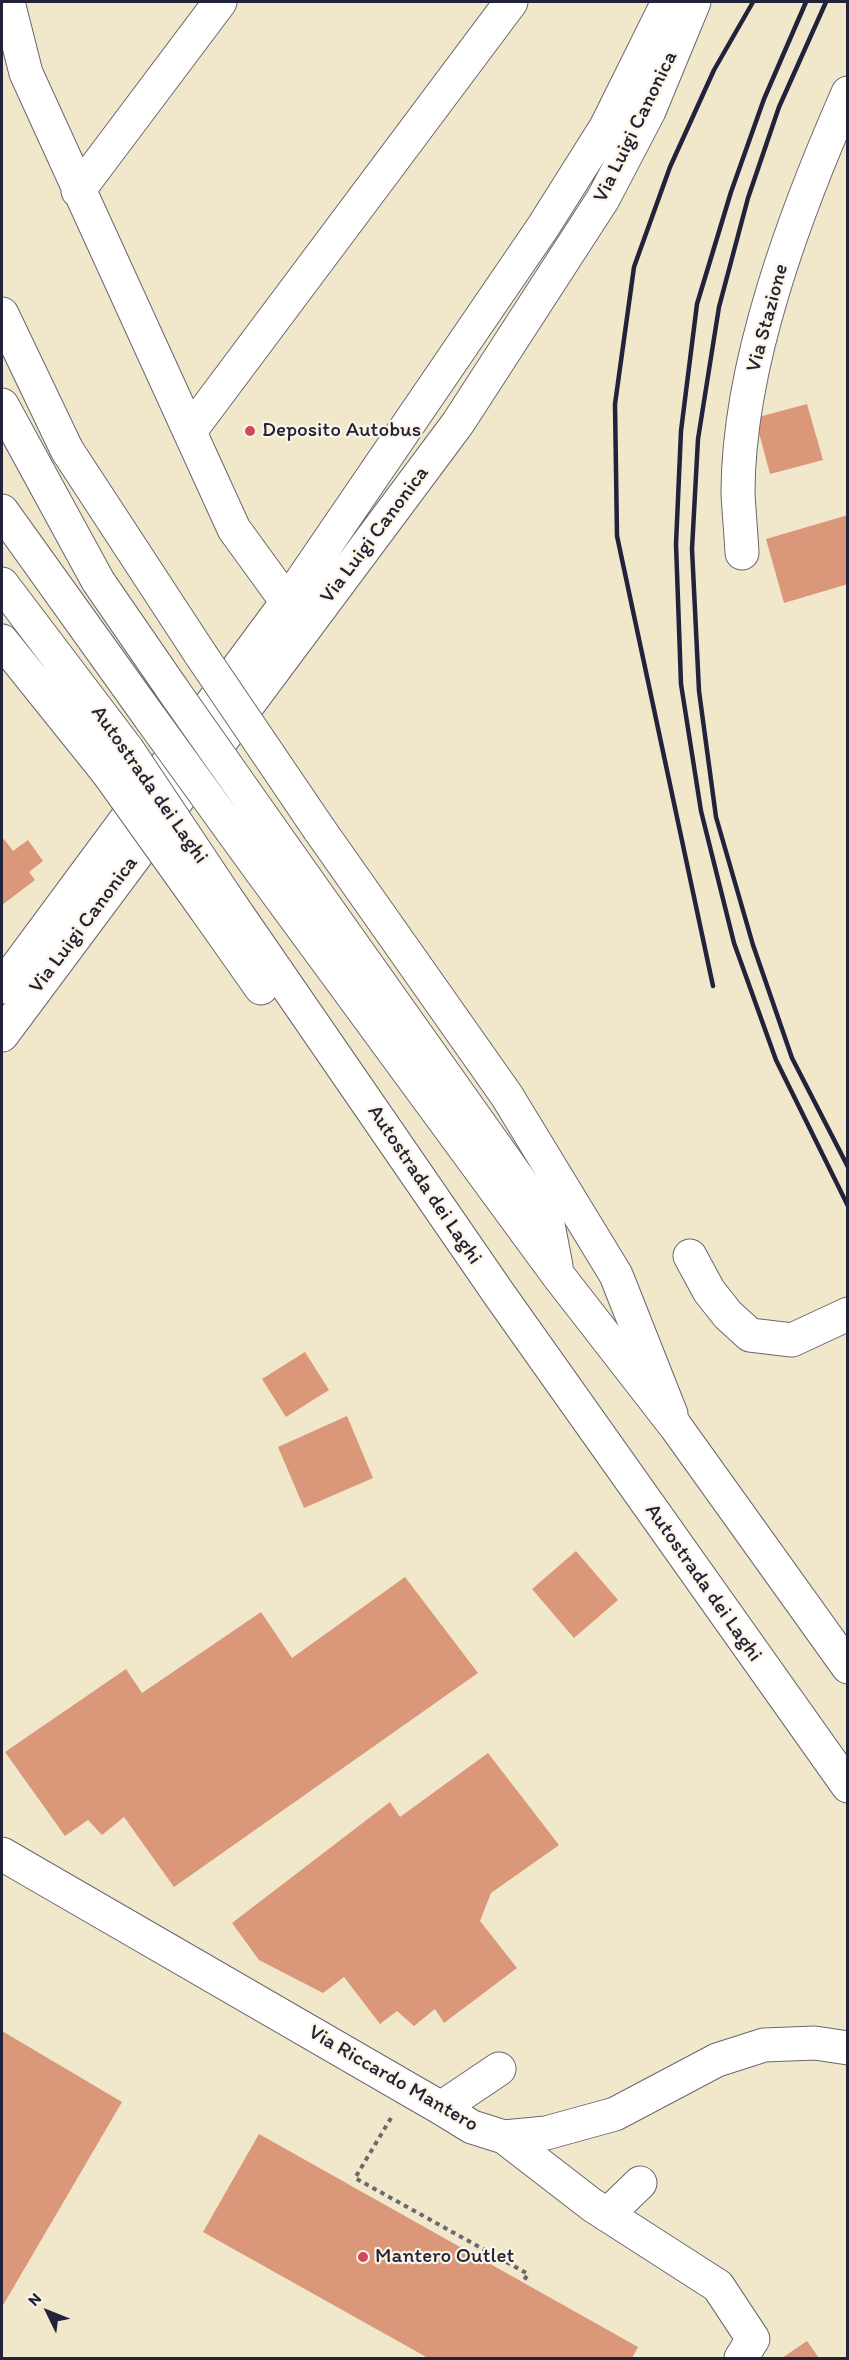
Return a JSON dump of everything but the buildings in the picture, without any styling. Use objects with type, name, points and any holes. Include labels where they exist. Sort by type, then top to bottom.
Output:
[{"type":"main road","points":[[8,2],[26,73],[234,529],[287,602]]},
{"type":"main road","points":[[78,191],[220,2]]},
{"type":"main road","points":[[190,431],[511,2]]},
{"type":"main road","name":"Via Luigi Canonica","points":[[2,987],[287,602],[543,227],[606,127],[668,2]]},
{"type":"main road","name":"Via Luigi Canonica","points":[[2,1035],[459,423],[603,199],[649,111],[694,2]]},
{"type":"main road","name":"Via Stazione","points":[[742,553],[739,482],[743,430],[754,361],[773,293],[798,219],[848,93]]},
{"type":"main road","points":[[2,314],[67,450],[201,655],[319,829],[507,1096],[616,1275],[676,1427]]},
{"type":"main road","points":[[2,405],[98,581],[547,1219],[557,1274]]},
{"type":"main road","name":"Autostrada dei Laghi","points":[[2,510],[261,871],[557,1274],[676,1427],[848,1667]]},
{"type":"main road","name":"Autostrada dei Laghi","points":[[2,584],[117,761],[216,903],[499,1294],[848,1786]]},
{"type":"main road","points":[[2,641],[117,761]]},
{"type":"main road","points":[[690,1256],[709,1291],[728,1315],[750,1335],[792,1340],[848,1314]]},
{"type":"main road","name":"Via Riccardo Mantero","points":[[2,1854],[472,2127],[504,2137],[546,2133],[615,2114],[717,2060],[764,2045],[815,2043],[848,2048]]},
{"type":"main road","points":[[441,2108],[499,2069]]},
{"type":"main road","points":[[504,2137],[607,2215],[718,2286],[753,2339],[741,2358]]},
{"type":"main road","points":[[607,2215],[640,2183]]},
{"type":"path","points":[[410,2090],[355,2178],[528,2274],[523,2282]]},
{"type":"railway","points":[[713,986],[617,536],[615,404],[634,267],[670,167],[714,70],[753,2]]},
{"type":"railway","points":[[806,2],[764,99],[731,192],[697,304],[681,431],[676,544],[681,684],[701,811],[734,943],[776,1060],[848,1206]]},
{"type":"railway","points":[[826,2],[779,107],[748,198],[719,307],[698,439],[692,549],[699,691],[716,817],[753,945],[792,1058],[848,1167]]},
{"type":"place","name":"Deposito Autobus","points":[[250,431]]},
{"type":"place","name":"Mantero Outlet","points":[[363,2257]]}]
